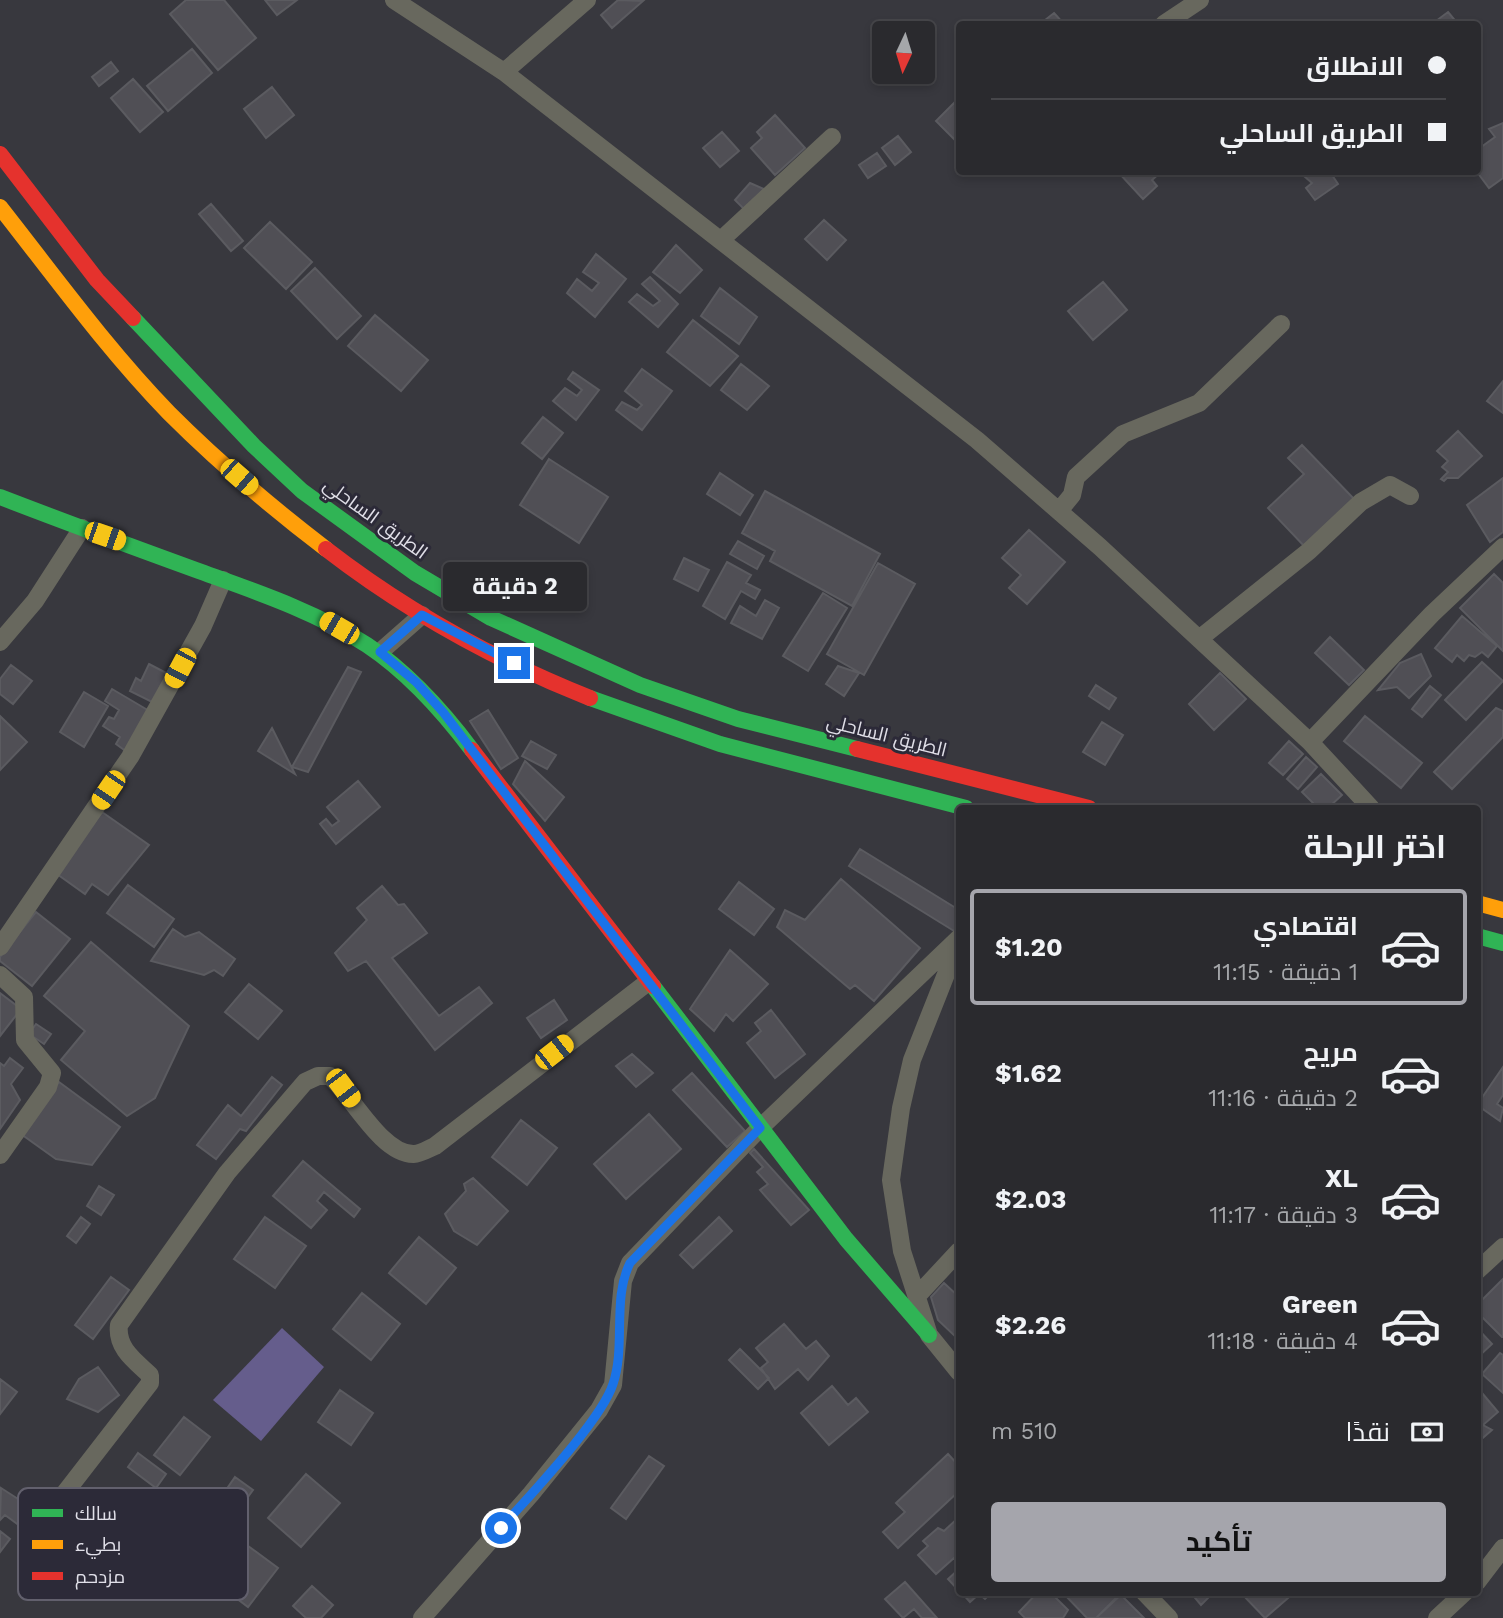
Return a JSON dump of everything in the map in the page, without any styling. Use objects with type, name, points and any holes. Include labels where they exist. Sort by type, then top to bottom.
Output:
[{"type":"main road","name":"الطريق الساحلي","points":[[0,154],[97,280],[254,446],[302,491],[415,573],[491,618],[640,685],[738,719],[1077,805]]},
{"type":"main road","points":[[0,207],[121,360],[203,446],[293,524],[367,579],[422,615],[578,693],[673,729],[765,757],[956,805]]},
{"type":"main road","points":[[0,497],[320,617],[380,652],[416,682],[443,712],[846,1239],[929,1335]]},
{"type":"main road","points":[[1481,904],[1503,910]]},
{"type":"main road","points":[[1481,937],[1503,943]]},
{"type":"street","points":[[394,0],[504,72],[978,440],[1310,742],[1368,805]]},
{"type":"street","points":[[504,72],[587,0]]},
{"type":"street","points":[[1168,21],[1200,0]]},
{"type":"street","points":[[721,240],[832,137]]},
{"type":"street","points":[[1059,511],[1072,495],[1076,477],[1123,434],[1199,402],[1281,324]]},
{"type":"street","points":[[1199,639],[1309,551],[1362,502],[1390,485],[1410,496]]},
{"type":"street","points":[[0,642],[35,601],[82,528]]},
{"type":"street","points":[[1310,742],[1432,614],[1503,547]]},
{"type":"street","points":[[0,947],[130,757],[203,625],[223,580]]},
{"type":"street","points":[[380,652],[422,615]]},
{"type":"street","points":[[422,1618],[531,1494],[599,1410],[613,1385],[623,1281],[630,1263],[760,1128],[956,943]]},
{"type":"street","points":[[956,948],[912,1060],[893,1156],[893,1204],[902,1251],[929,1335],[956,1368]]},
{"type":"street","points":[[0,975],[24,997],[24,1040],[52,1073],[48,1087],[0,1155]]},
{"type":"street","points":[[69,1488],[150,1383],[150,1375],[124,1349],[117,1335],[119,1325],[227,1174],[305,1082],[318,1076],[330,1076],[343,1088],[376,1132],[398,1151],[415,1154],[435,1146],[648,982]]},
{"type":"street","points":[[1481,1267],[1503,1247]]},
{"type":"street","points":[[917,1296],[956,1254]]},
{"type":"street","points":[[1481,1577],[1503,1548]]},
{"type":"street","points":[[1148,1596],[1169,1618]]},
{"type":"street","points":[[1437,1618],[1461,1596]]},
{"type":"shaded area","points":[[282,1328],[324,1367],[261,1441],[213,1400]]},
{"type":"building","points":[[186,0],[224,0],[256,38],[218,70],[170,14]]},
{"type":"building","points":[[265,0],[297,0],[277,15]]},
{"type":"building","points":[[618,0],[643,1],[612,28],[601,15]]},
{"type":"building","points":[[1448,12],[1456,21],[1436,21]]},
{"type":"building","points":[[1054,13],[1061,21],[1044,21]]},
{"type":"building","points":[[192,49],[212,73],[168,111],[147,86]]},
{"type":"building","points":[[111,62],[118,71],[99,86],[92,77]]},
{"type":"building","points":[[133,79],[163,112],[140,132],[111,98]]},
{"type":"building","points":[[272,87],[294,115],[266,138],[244,109]]},
{"type":"building","points":[[954,103],[956,137],[954,139],[936,121]]},
{"type":"building","points":[[775,115],[805,148],[775,175],[751,148],[762,138],[757,132]]},
{"type":"building","points":[[1503,123],[1503,178],[1489,188],[1479,175],[1481,147],[1495,137],[1489,129]]},
{"type":"building","points":[[722,132],[739,151],[720,167],[703,148]]},
{"type":"building","points":[[898,136],[911,152],[895,165],[882,148]]},
{"type":"building","points":[[877,153],[886,166],[868,178],[859,165]]},
{"type":"building","points":[[1121,175],[1158,175],[1152,180],[1157,186],[1143,199]]},
{"type":"building","points":[[1332,175],[1338,184],[1315,200],[1306,188],[1312,183],[1305,177]]},
{"type":"building","points":[[750,183],[764,189],[745,210],[735,200]]},
{"type":"building","points":[[211,204],[243,241],[231,251],[199,214]]},
{"type":"building","points":[[824,220],[846,240],[827,260],[805,239]]},
{"type":"building","points":[[270,222],[312,262],[286,289],[244,248]]},
{"type":"building","points":[[676,245],[702,270],[680,293],[653,272]]},
{"type":"building","points":[[596,254],[626,279],[595,317],[567,293],[577,279],[592,291],[599,283],[583,272]]},
{"type":"building","points":[[315,268],[361,316],[337,339],[291,291]]},
{"type":"building","points":[[650,277],[678,304],[658,327],[629,302],[637,294],[653,306],[660,301],[642,284]]},
{"type":"building","points":[[1103,282],[1127,310],[1093,340],[1068,311]]},
{"type":"building","points":[[720,288],[757,317],[739,344],[701,316]]},
{"type":"building","points":[[375,315],[428,360],[401,391],[348,346]]},
{"type":"building","points":[[693,320],[738,356],[710,386],[667,352]]},
{"type":"building","points":[[741,364],[769,386],[747,410],[721,390]]},
{"type":"building","points":[[642,369],[672,391],[642,430],[616,410],[622,402],[637,410],[642,405],[625,391]]},
{"type":"building","points":[[573,372],[599,390],[576,420],[553,401],[565,388],[577,396],[582,390],[568,379]]},
{"type":"building","points":[[1503,381],[1503,413],[1487,401]]},
{"type":"building","points":[[543,417],[563,433],[542,459],[522,443]]},
{"type":"building","points":[[1458,431],[1482,456],[1458,478],[1447,478],[1444,481],[1441,479],[1448,472],[1442,467],[1448,461],[1437,451]]},
{"type":"building","points":[[1302,445],[1356,501],[1306,548],[1268,508],[1304,474],[1288,458]]},
{"type":"building","points":[[549,459],[608,497],[579,543],[520,505]]},
{"type":"building","points":[[720,473],[753,495],[740,515],[707,494]]},
{"type":"building","points":[[1503,478],[1503,532],[1490,542],[1467,505]]},
{"type":"building","points":[[765,491],[880,554],[852,606],[770,561],[775,551],[742,533]]},
{"type":"building","points":[[1029,530],[1065,562],[1027,604],[1009,588],[1021,575],[1002,558]]},
{"type":"building","points":[[738,541],[764,556],[757,569],[730,554]]},
{"type":"building","points":[[684,558],[709,570],[698,591],[674,579]]},
{"type":"building","points":[[727,562],[751,575],[746,583],[760,590],[755,599],[741,591],[725,619],[703,606]]},
{"type":"building","points":[[878,563],[915,584],[864,675],[827,654]]},
{"type":"building","points":[[1494,574],[1503,583],[1503,651],[1460,608]]},
{"type":"building","points":[[823,593],[847,608],[808,671],[783,656]]},
{"type":"building","points":[[765,600],[779,608],[762,639],[731,623],[740,606],[756,616]]},
{"type":"building","points":[[1462,616],[1497,646],[1488,657],[1482,652],[1475,657],[1469,655],[1464,661],[1457,655],[1452,662],[1435,648]]},
{"type":"building","points":[[1330,637],[1364,670],[1349,685],[1315,653]]},
{"type":"building","points":[[1421,654],[1431,676],[1409,698],[1397,687],[1378,690],[1400,663]]},
{"type":"building","points":[[1482,662],[1503,681],[1466,720],[1445,700]]},
{"type":"building","points":[[149,664],[172,676],[158,705],[130,691],[136,678],[141,681]]},
{"type":"building","points":[[11,665],[32,681],[13,704],[0,694],[0,679]]},
{"type":"building","points":[[838,666],[859,673],[844,696],[826,684]]},
{"type":"building","points":[[348,667],[361,672],[308,772],[292,767]]},
{"type":"building","points":[[1220,673],[1246,699],[1214,730],[1189,704]]},
{"type":"building","points":[[1096,685],[1116,698],[1109,709],[1089,696]]},
{"type":"building","points":[[1430,686],[1441,695],[1422,717],[1412,709]]},
{"type":"building","points":[[112,689],[151,712],[127,752],[116,744],[120,737],[103,726],[109,717],[114,719],[119,710],[105,701]]},
{"type":"building","points":[[84,692],[108,706],[84,747],[60,732]]},
{"type":"building","points":[[1496,708],[1503,711],[1503,737],[1452,789],[1434,772]]},
{"type":"building","points":[[488,710],[518,758],[501,769],[470,721]]},
{"type":"building","points":[[0,716],[27,742],[0,770]]},
{"type":"building","points":[[1365,716],[1422,763],[1401,788],[1344,741]]},
{"type":"building","points":[[1102,722],[1123,735],[1105,765],[1083,752]]},
{"type":"building","points":[[272,728],[295,774],[258,751]]},
{"type":"building","points":[[531,741],[556,755],[547,769],[522,756]]},
{"type":"building","points":[[1289,741],[1303,754],[1283,775],[1269,763]]},
{"type":"building","points":[[1306,757],[1317,767],[1298,789],[1287,779]]},
{"type":"building","points":[[525,761],[564,797],[545,821],[513,784]]},
{"type":"building","points":[[1321,774],[1342,795],[1331,805],[1315,805],[1302,792]]},
{"type":"building","points":[[358,781],[380,807],[336,844],[320,824],[326,819],[332,826],[339,821],[327,807]]},
{"type":"building","points":[[102,812],[149,845],[108,895],[92,884],[85,894],[57,874]]},
{"type":"building","points":[[860,849],[956,908],[956,928],[954,931],[849,866]]},
{"type":"building","points":[[841,879],[920,948],[874,1001],[855,985],[850,989],[777,927],[785,910],[805,920]]},
{"type":"building","points":[[739,882],[774,909],[754,935],[719,909]]},
{"type":"building","points":[[128,885],[174,919],[154,947],[107,913]]},
{"type":"building","points":[[382,886],[398,905],[404,904],[427,933],[392,958],[439,1016],[479,987],[492,1003],[435,1050],[366,961],[348,971],[335,953],[367,920],[357,908]]},
{"type":"building","points":[[36,912],[70,939],[32,986],[0,961],[0,957]]},
{"type":"building","points":[[173,929],[185,937],[199,932],[235,959],[223,976],[214,970],[204,975],[151,961]]},
{"type":"building","points":[[91,942],[189,1026],[155,1098],[127,1116],[61,1060],[85,1031],[44,996]]},
{"type":"building","points":[[730,950],[768,984],[733,1021],[726,1014],[714,1031],[690,1009]]},
{"type":"building","points":[[249,984],[282,1011],[258,1039],[225,1012]]},
{"type":"building","points":[[0,993],[21,1009],[0,1036]]},
{"type":"building","points":[[554,1000],[567,1020],[541,1038],[527,1018]]},
{"type":"building","points":[[771,1010],[805,1054],[775,1078],[747,1043],[761,1031],[755,1023]]},
{"type":"building","points":[[36,1024],[51,1034],[44,1044],[29,1034]]},
{"type":"building","points":[[632,1054],[653,1073],[636,1087],[616,1066]]},
{"type":"building","points":[[10,1058],[23,1068],[11,1084],[20,1100],[0,1129],[0,1063],[4,1066]]},
{"type":"building","points":[[1503,1067],[1503,1095],[1497,1104],[1503,1108],[1500,1121],[1481,1108],[1481,1099]]},
{"type":"building","points":[[692,1073],[745,1131],[727,1147],[673,1090]]},
{"type":"building","points":[[272,1077],[282,1085],[246,1131],[240,1129],[216,1159],[197,1145],[228,1105],[241,1116]]},
{"type":"building","points":[[59,1082],[120,1127],[92,1165],[56,1159],[21,1134]]},
{"type":"building","points":[[649,1114],[681,1149],[626,1199],[594,1164]]},
{"type":"building","points":[[521,1120],[557,1148],[527,1185],[492,1157]]},
{"type":"building","points":[[754,1149],[809,1210],[791,1225],[760,1190],[768,1184],[757,1172],[763,1167],[750,1153]]},
{"type":"building","points":[[303,1161],[360,1209],[354,1217],[324,1192],[317,1201],[327,1210],[311,1228],[273,1196]]},
{"type":"building","points":[[473,1178],[508,1211],[477,1245],[454,1231],[445,1214],[466,1191],[464,1184]]},
{"type":"building","points":[[99,1186],[114,1195],[101,1215],[87,1206]]},
{"type":"building","points":[[81,1217],[90,1224],[76,1243],[67,1236]]},
{"type":"building","points":[[265,1217],[306,1246],[275,1288],[234,1259]]},
{"type":"building","points":[[719,1217],[732,1231],[693,1268],[680,1255]]},
{"type":"building","points":[[419,1237],[456,1268],[426,1304],[389,1273]]},
{"type":"building","points":[[111,1277],[129,1290],[93,1339],[75,1325]]},
{"type":"building","points":[[1503,1279],[1503,1337],[1481,1316],[1481,1301]]},
{"type":"building","points":[[944,1283],[956,1294],[956,1337],[938,1320],[931,1297]]},
{"type":"building","points":[[362,1293],[400,1324],[371,1360],[333,1329]]},
{"type":"building","points":[[784,1324],[806,1349],[816,1341],[829,1356],[808,1380],[798,1369],[775,1389],[761,1368],[768,1362],[756,1348]]},
{"type":"building","points":[[1481,1332],[1492,1344],[1481,1354]]},
{"type":"building","points":[[740,1349],[769,1378],[758,1389],[729,1360]]},
{"type":"building","points":[[1500,1353],[1503,1355],[1503,1393],[1482,1374]]},
{"type":"building","points":[[98,1367],[119,1395],[98,1412],[67,1399],[79,1379]]},
{"type":"building","points":[[0,1379],[17,1392],[0,1414]]},
{"type":"building","points":[[832,1386],[848,1405],[856,1398],[868,1412],[829,1445],[801,1413]]},
{"type":"building","points":[[340,1390],[373,1413],[351,1445],[318,1422]]},
{"type":"building","points":[[1481,1392],[1498,1412],[1483,1425],[1492,1430],[1481,1440]]},
{"type":"building","points":[[184,1417],[210,1437],[180,1475],[154,1455]]},
{"type":"building","points":[[138,1453],[166,1474],[156,1488],[128,1467]]},
{"type":"building","points":[[948,1454],[956,1463],[956,1494],[898,1548],[883,1532],[905,1512],[896,1503]]},
{"type":"building","points":[[649,1456],[664,1466],[626,1519],[611,1508]]},
{"type":"building","points":[[306,1474],[340,1503],[301,1547],[268,1518]]},
{"type":"building","points":[[235,1477],[253,1490],[248,1497],[248,1488],[227,1488]]},
{"type":"building","points":[[1,1488],[18,1499],[18,1525],[5,1515],[0,1520]]},
{"type":"building","points":[[956,1520],[956,1559],[954,1558],[936,1574],[918,1555],[928,1546],[923,1541],[938,1528],[944,1531]]},
{"type":"building","points":[[0,1531],[10,1539],[0,1552]]},
{"type":"building","points":[[248,1546],[278,1568],[248,1607],[239,1600],[248,1600]]},
{"type":"building","points":[[956,1572],[956,1588],[948,1579]]},
{"type":"building","points":[[905,1582],[937,1618],[922,1618],[914,1609],[903,1618],[885,1599]]},
{"type":"building","points":[[312,1586],[333,1605],[321,1618],[306,1618],[293,1606]]},
{"type":"building","points":[[965,1596],[977,1596],[970,1602]]},
{"type":"building","points":[[1034,1596],[1054,1596],[1068,1610],[1063,1618],[1025,1618],[1019,1612]]},
{"type":"building","points":[[1066,1596],[1120,1596],[1096,1618],[1087,1618]]},
{"type":"building","points":[[1118,1596],[1122,1596],[1144,1618],[1096,1618]]},
{"type":"building","points":[[1193,1596],[1210,1596],[1201,1605]]},
{"type":"building","points":[[1244,1596],[1290,1596],[1265,1618]]},
{"type":"traffic: fast","points":[[133,318],[254,446],[302,491],[415,573],[491,618],[640,685],[738,719],[857,749]]},
{"type":"traffic: fast","points":[[0,497],[262,594],[347,633],[382,656],[411,680],[472,750]]},
{"type":"traffic: fast","points":[[590,698],[720,744],[956,805]]},
{"type":"traffic: fast","points":[[1481,937],[1503,943]]},
{"type":"traffic: fast","points":[[653,986],[846,1239],[929,1335]]},
{"type":"traffic: slow","points":[[0,207],[146,389],[245,484],[326,549]]},
{"type":"traffic: slow","points":[[1481,904],[1503,910]]},
{"type":"traffic: jam","points":[[0,154],[97,280],[133,318]]},
{"type":"traffic: jam","points":[[326,549],[388,593],[486,651],[590,698]]},
{"type":"traffic: jam","points":[[857,749],[1077,805]]},
{"type":"traffic: jam","points":[[472,750],[653,986]]},
{"type":"route","points":[[501,1528],[599,1410],[613,1385],[619,1348],[623,1281],[630,1263],[681,1206],[760,1128],[443,712],[416,682],[380,652],[422,615],[514,663]]}]
